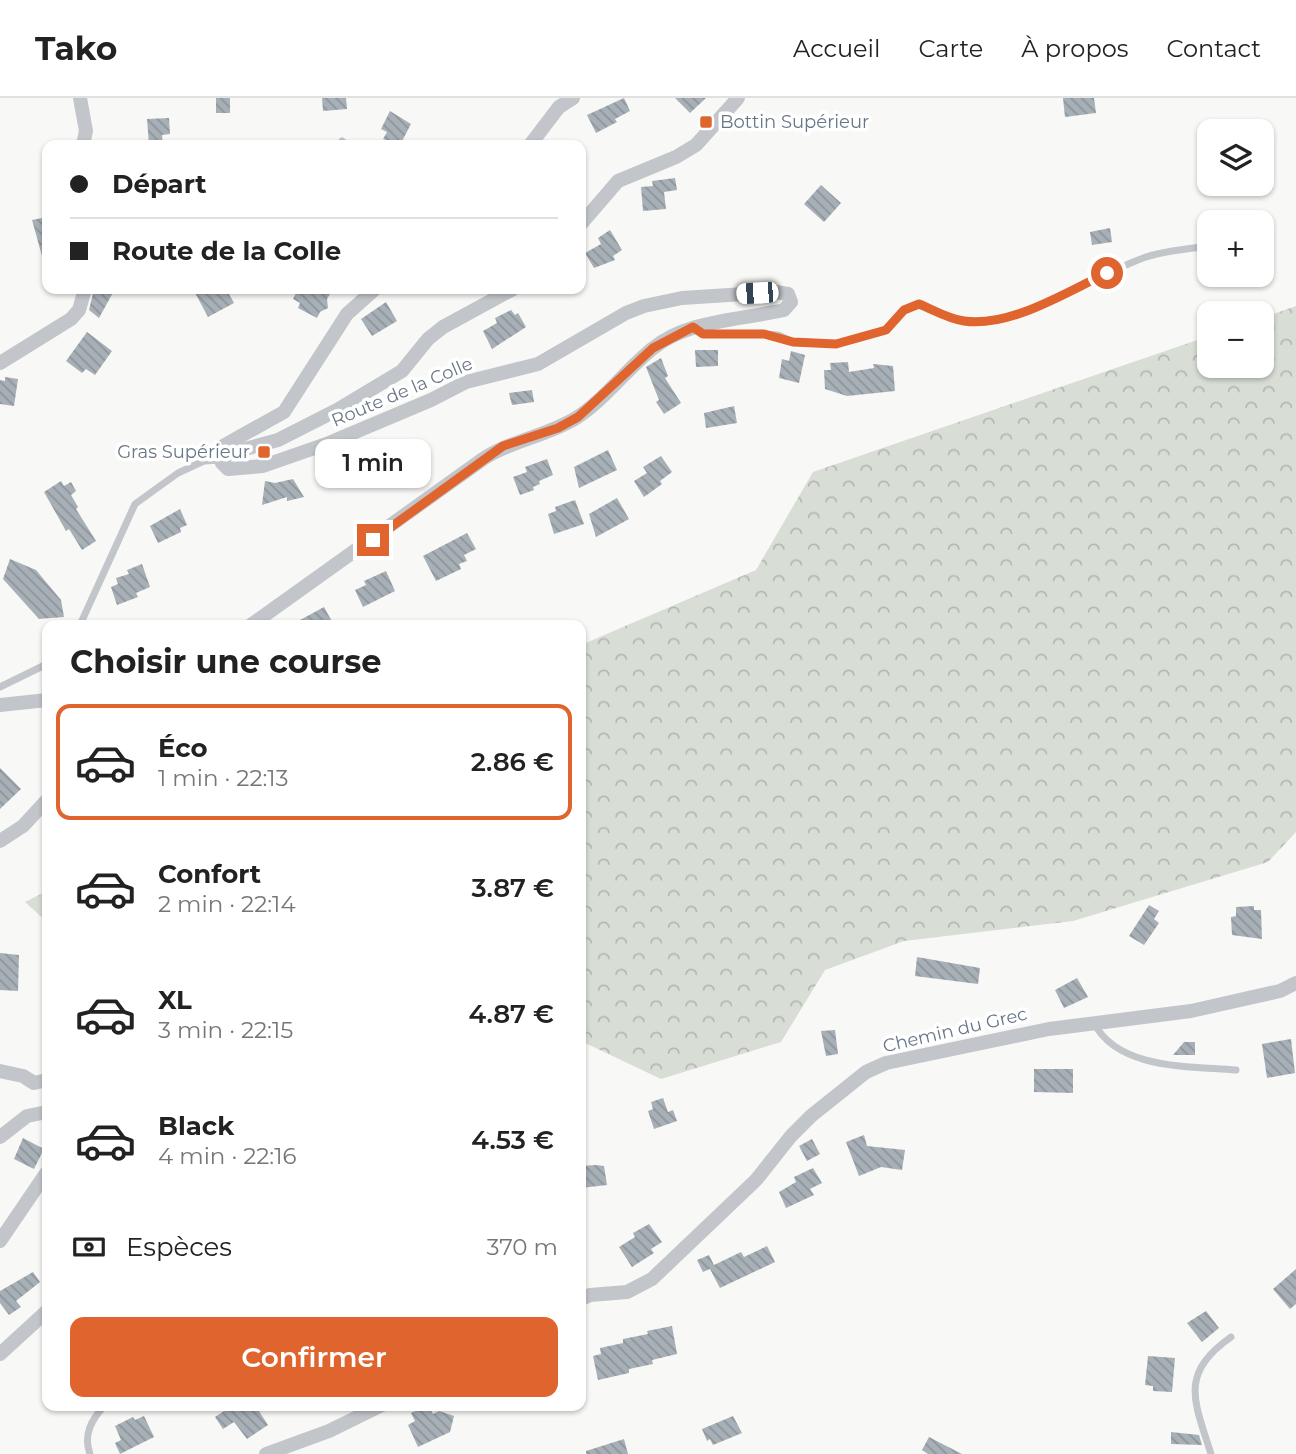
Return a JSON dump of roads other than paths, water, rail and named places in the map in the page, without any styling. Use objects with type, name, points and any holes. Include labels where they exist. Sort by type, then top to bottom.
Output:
[{"type":"street","points":[[80,98],[86,131],[84,140]]},
{"type":"street","points":[[534,140],[559,107],[573,98]]},
{"type":"street","points":[[586,218],[618,181],[696,145],[738,98]]},
{"type":"street","name":"Route de la Colle","points":[[258,620],[503,446],[558,428],[578,417],[653,348],[693,327],[784,310],[791,298],[788,294],[776,292],[682,298],[644,306],[626,313],[545,361],[466,382],[431,400],[329,443],[246,470],[228,469],[221,460],[238,450],[278,440],[337,410],[402,371],[443,327],[504,294]]},
{"type":"street","points":[[0,363],[71,319],[79,310],[84,294]]},
{"type":"street","points":[[221,460],[223,446],[284,412],[347,314],[369,294]]},
{"type":"street","points":[[0,705],[42,701]]},
{"type":"street","points":[[0,842],[23,826],[42,805]]},
{"type":"street","name":"Chemin du Grec","points":[[586,1297],[627,1292],[652,1279],[756,1180],[791,1136],[866,1072],[886,1063],[1049,1028],[1191,1011],[1280,991],[1296,983]]},
{"type":"street","points":[[0,1072],[23,1076],[34,1083],[42,1081]]},
{"type":"street","points":[[0,1136],[27,1116],[42,1113]]},
{"type":"street","points":[[0,1241],[42,1179]]},
{"type":"street","points":[[0,1354],[42,1316]]},
{"type":"street","points":[[266,1454],[329,1431],[370,1411]]},
{"type":"lane","points":[[693,327],[703,334],[764,334],[813,345],[836,344],[876,335],[886,330],[911,305],[919,304],[967,322],[981,321],[1036,307],[1147,257],[1197,248]]},
{"type":"lane","points":[[82,620],[135,505],[178,473],[204,461],[221,460]]},
{"type":"lane","points":[[0,687],[42,666]]},
{"type":"lane","points":[[1093,1023],[1100,1035],[1131,1055],[1170,1065],[1236,1070]]},
{"type":"lane","points":[[1211,1454],[1195,1404],[1196,1373],[1210,1352],[1231,1336]]},
{"type":"lane","points":[[90,1454],[86,1443],[92,1419],[99,1411]]},
{"type":"place","name":"Bottin Supérieur","points":[[706,122]]},
{"type":"place","name":"Gras Supérieur","points":[[264,452]]}]
